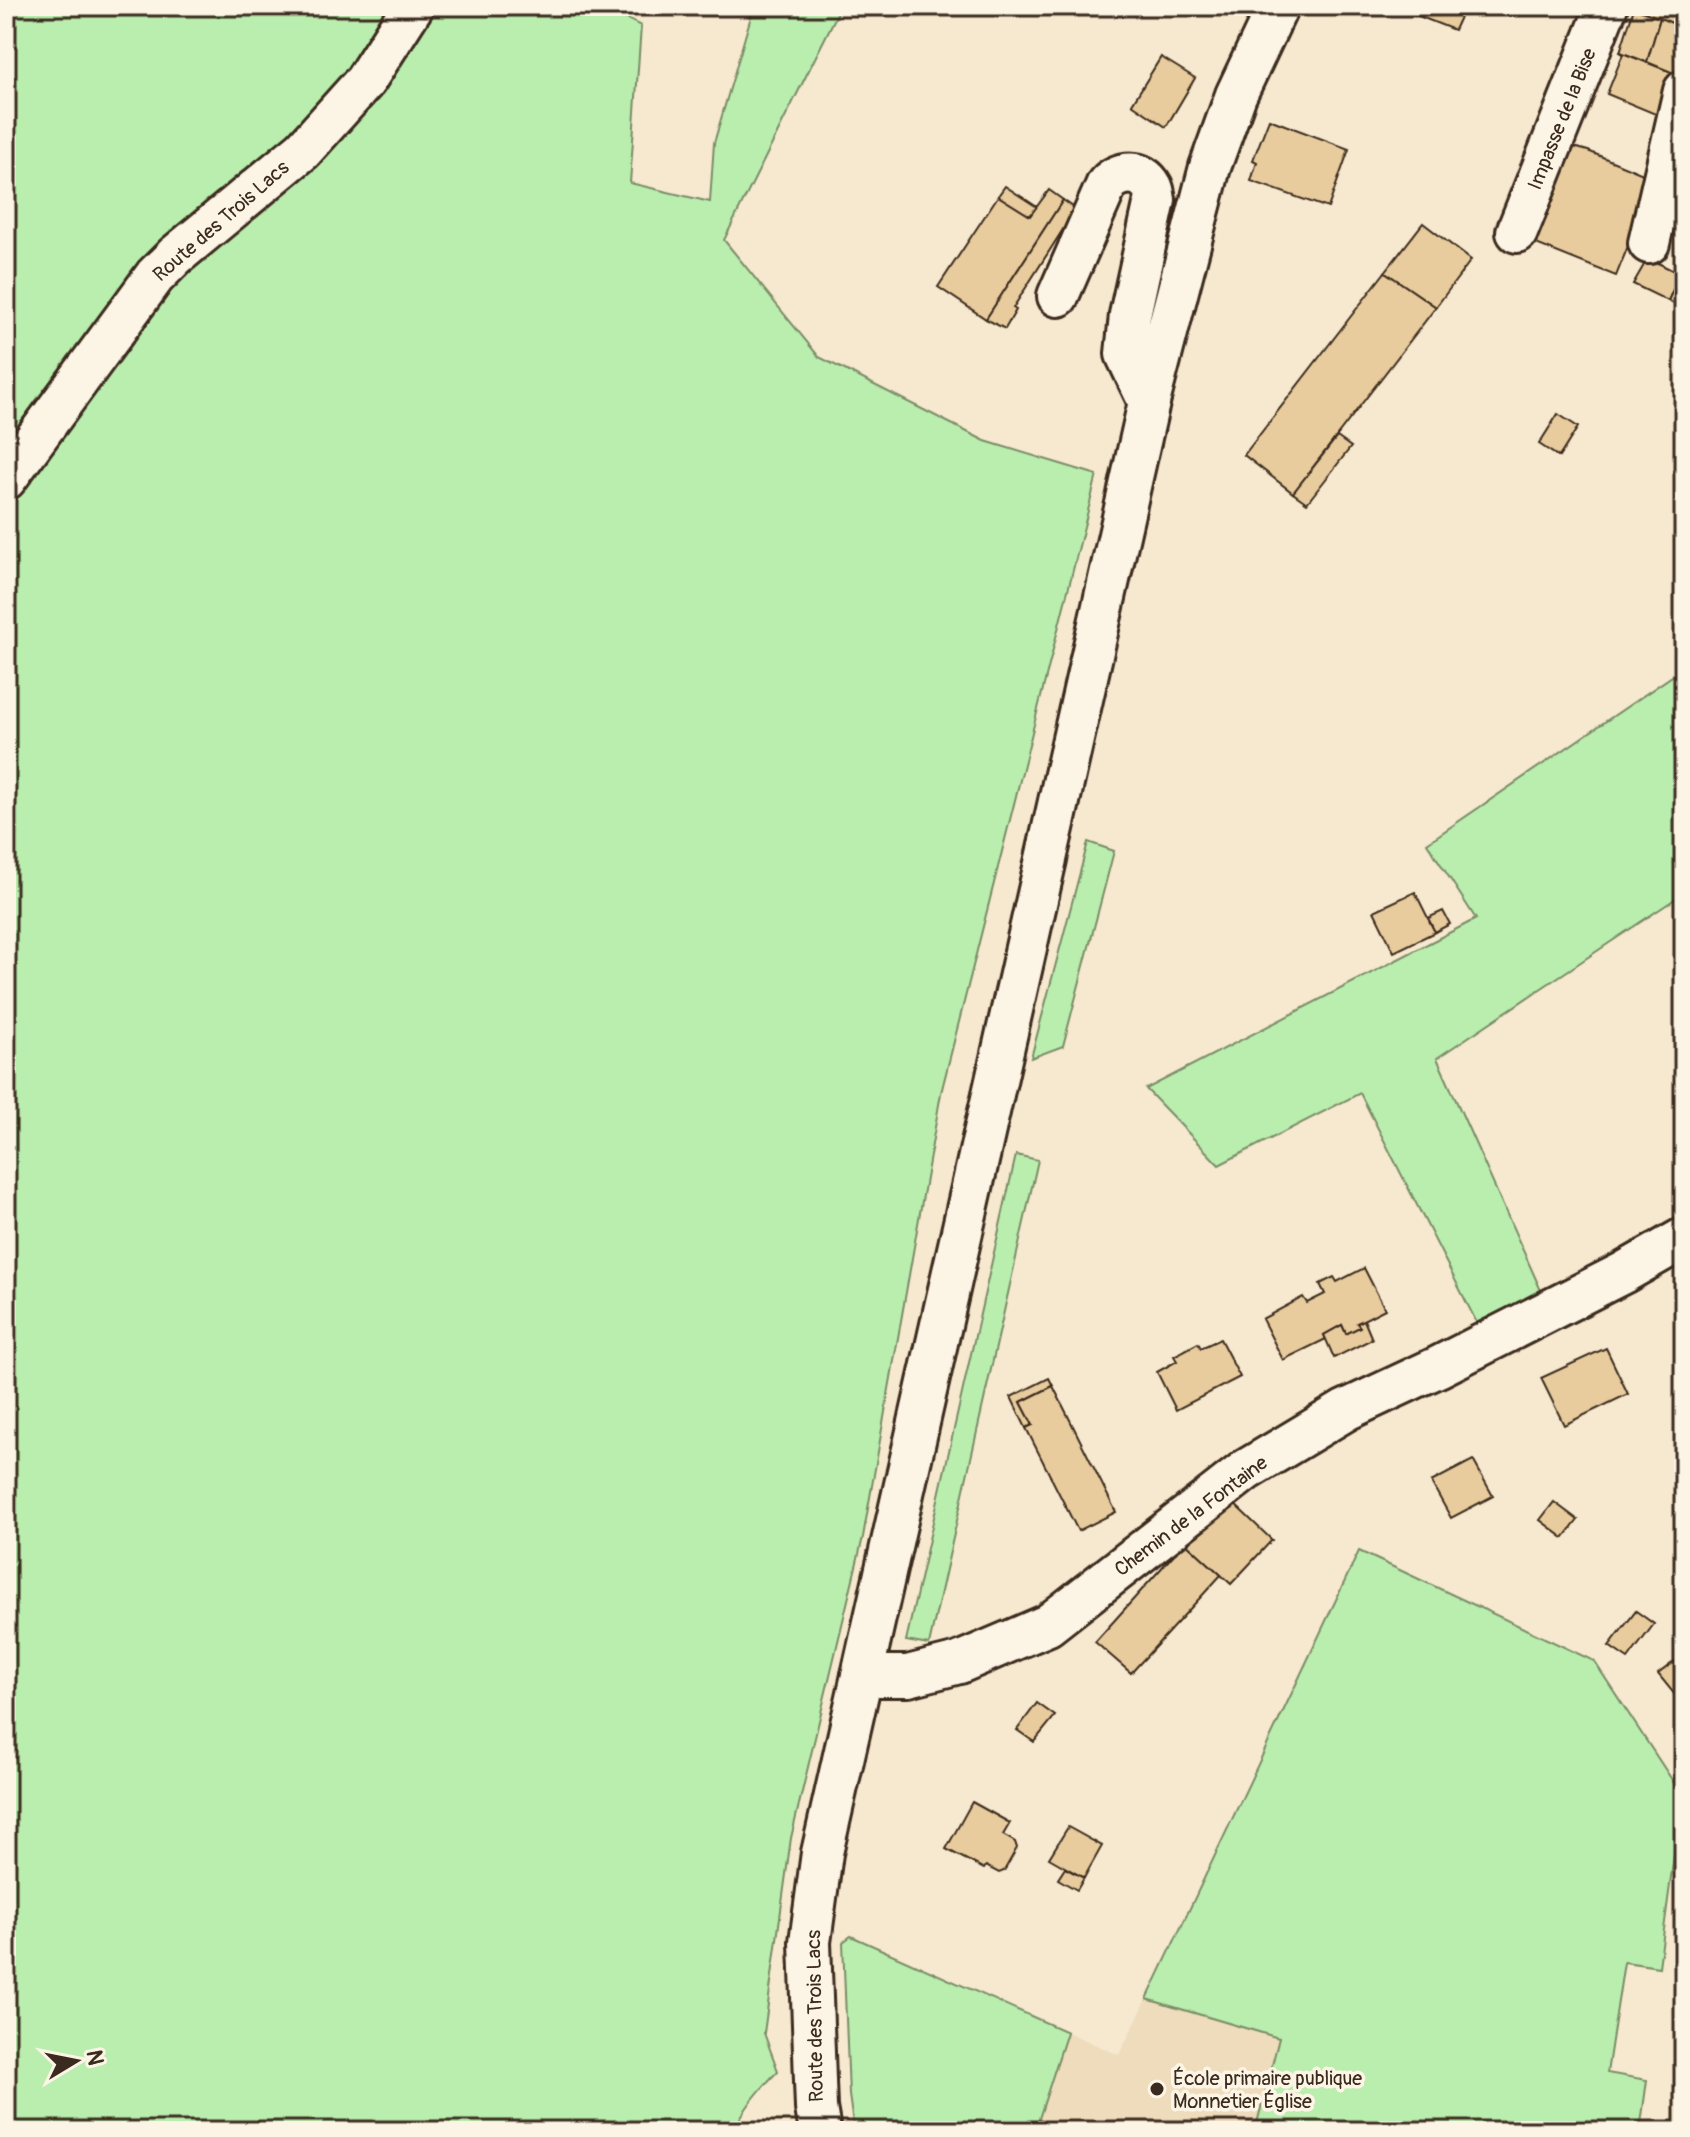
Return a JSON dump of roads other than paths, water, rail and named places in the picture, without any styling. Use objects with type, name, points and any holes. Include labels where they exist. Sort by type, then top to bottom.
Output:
[{"type":"street","name":"Route des Trois Lacs","points":[[6,479],[155,276],[303,150],[365,81],[413,6]]},
{"type":"street","name":"Route des Trois Lacs","points":[[820,2131],[816,2108],[810,1942],[822,1853],[1149,402],[1210,167],[1236,95],[1278,6]]},
{"type":"street","name":"Impasse de la Bise","points":[[1517,232],[1607,6]]},
{"type":"street","points":[[1649,243],[1683,98]]},
{"type":"street","points":[[1058,296],[1107,184],[1113,177],[1125,172],[1144,177],[1152,186],[1155,200],[1130,315],[1126,354],[1149,402]]},
{"type":"street","name":"Chemin de la Fontaine","points":[[862,1676],[908,1676],[959,1663],[1048,1625],[1246,1470],[1346,1410],[1453,1360],[1623,1273],[1684,1238]]},
{"type":"place","name":"École primaire publique Monnetier Église","points":[[1157,2089]]}]
